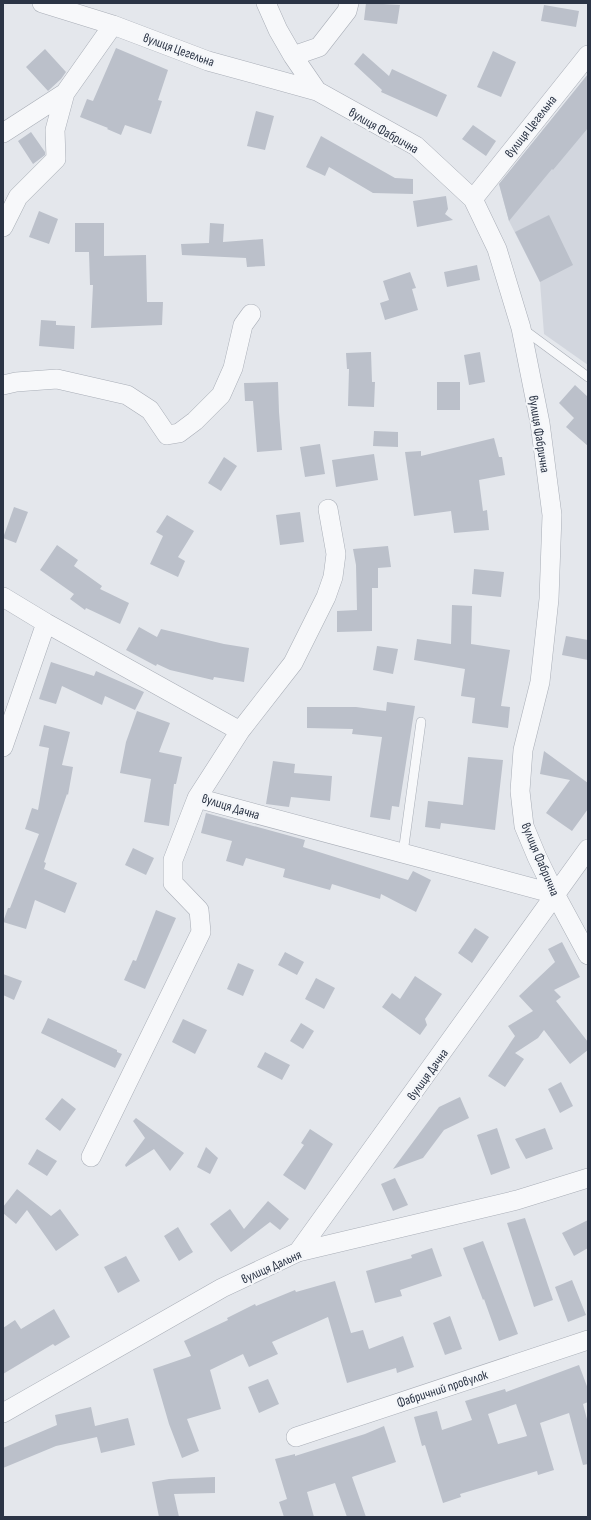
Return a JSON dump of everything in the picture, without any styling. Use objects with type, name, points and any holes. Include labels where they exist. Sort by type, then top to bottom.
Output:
[{"type":"street","name":"вулиця Цегельна","points":[[42,3],[114,25],[208,61],[317,91]]},
{"type":"street","name":"вулиця Фабрична","points":[[266,3],[278,30],[293,56],[317,91],[416,146],[473,199],[497,249],[521,328],[540,423],[552,516],[550,599],[540,682],[524,750],[520,790],[524,826],[537,858],[588,955]]},
{"type":"street","points":[[293,56],[319,47],[347,11],[349,3]]},
{"type":"street","points":[[3,227],[18,197],[56,159],[55,130],[65,93],[114,25]]},
{"type":"street","name":"вулиця Цегельна","points":[[473,199],[588,55]]},
{"type":"street","points":[[3,133],[65,93]]},
{"type":"street","points":[[3,385],[16,382],[56,379],[127,395],[150,410],[167,435],[179,433],[195,421],[221,395],[233,368],[243,325],[250,314]]},
{"type":"street","name":"вулиця Дачна","points":[[328,509],[336,554],[334,577],[326,597],[293,663],[240,731],[197,798],[555,894]]},
{"type":"street","points":[[3,596],[46,623],[240,731]]},
{"type":"street","points":[[3,747],[46,623]]},
{"type":"street","points":[[91,1157],[202,932],[200,910],[173,883],[173,860],[197,798]]},
{"type":"street","name":"вулиця Дачна","points":[[298,1252],[588,849]]},
{"type":"street","name":"вулиця Дальня","points":[[3,1413],[222,1288],[298,1252],[517,1200],[588,1178]]},
{"type":"street","name":"Фабричний провулок","points":[[296,1437],[588,1340]]},
{"type":"lane","points":[[521,328],[588,377]]},
{"type":"lane","points":[[403,853],[421,722]]},
{"type":"shaded area","points":[[588,76],[588,365],[544,334],[540,282],[509,221],[499,184]]},
{"type":"building","points":[[366,3],[400,5],[397,24],[364,20]]},
{"type":"building","points":[[544,5],[579,11],[576,27],[541,21]]},
{"type":"building","points":[[116,48],[168,70],[158,100],[162,101],[151,134],[125,125],[121,135],[80,117],[87,99],[93,101]]},
{"type":"building","points":[[45,49],[66,72],[48,91],[26,67]]},
{"type":"building","points":[[493,51],[516,62],[501,97],[477,87]]},
{"type":"building","points":[[363,53],[389,76],[392,69],[447,95],[437,117],[381,92],[382,90],[354,64]]},
{"type":"building","points":[[588,74],[588,128],[509,221],[499,184]]},
{"type":"building","points":[[256,111],[274,116],[265,150],[247,146]]},
{"type":"building","points":[[473,125],[496,141],[486,156],[462,139]]},
{"type":"building","points":[[31,132],[45,152],[45,155],[33,164],[18,141]]},
{"type":"building","points":[[321,136],[395,178],[413,179],[413,194],[373,193],[329,167],[325,176],[306,167]]},
{"type":"building","points":[[446,196],[448,209],[445,214],[453,220],[417,227],[413,201]]},
{"type":"building","points":[[39,211],[58,219],[49,244],[29,237]]},
{"type":"building","points":[[549,215],[573,265],[540,282],[515,232]]},
{"type":"building","points":[[75,223],[104,223],[104,256],[146,255],[147,302],[163,302],[162,325],[91,328],[93,285],[90,285],[89,252],[75,252]]},
{"type":"building","points":[[210,223],[224,224],[223,242],[263,239],[265,266],[247,267],[246,258],[182,255],[181,244],[209,243]]},
{"type":"building","points":[[477,265],[480,280],[447,287],[444,272]]},
{"type":"building","points":[[410,272],[416,288],[412,289],[418,310],[385,320],[380,303],[389,300],[383,281]]},
{"type":"building","points":[[41,320],[56,321],[56,325],[75,326],[74,349],[39,346]]},
{"type":"building","points":[[371,352],[372,382],[375,382],[374,407],[348,406],[349,369],[347,369],[346,353]]},
{"type":"building","points":[[480,352],[485,382],[469,385],[464,355]]},
{"type":"building","points":[[278,382],[282,450],[257,452],[253,401],[245,401],[244,383]]},
{"type":"building","points":[[437,382],[460,382],[460,410],[437,410]]},
{"type":"building","points":[[575,385],[588,397],[588,446],[566,427],[574,418],[559,403]]},
{"type":"building","points":[[374,431],[398,432],[398,447],[373,446]]},
{"type":"building","points":[[494,438],[499,457],[502,457],[505,475],[479,480],[483,511],[487,510],[489,530],[454,533],[451,511],[414,516],[405,452],[421,451],[421,456]]},
{"type":"building","points":[[320,444],[325,474],[305,477],[300,447]]},
{"type":"building","points":[[374,454],[378,480],[336,487],[332,460]]},
{"type":"building","points":[[224,457],[237,466],[221,491],[208,483]]},
{"type":"building","points":[[14,507],[28,512],[16,543],[3,538]]},
{"type":"building","points":[[300,512],[304,542],[280,545],[276,515]]},
{"type":"building","points":[[167,515],[194,531],[178,557],[185,561],[178,577],[150,564],[163,536],[156,532]]},
{"type":"building","points":[[57,545],[78,560],[74,566],[102,586],[100,589],[129,603],[120,624],[86,608],[85,610],[70,599],[74,594],[40,570]]},
{"type":"building","points":[[388,546],[391,567],[378,568],[378,588],[372,588],[372,631],[337,632],[337,611],[357,610],[356,565],[353,549]]},
{"type":"building","points":[[474,569],[504,572],[501,597],[472,594]]},
{"type":"building","points":[[452,605],[472,606],[471,644],[510,650],[501,706],[510,707],[508,728],[472,723],[475,698],[461,696],[465,669],[414,660],[417,639],[451,644]]},
{"type":"building","points":[[139,627],[157,637],[161,629],[224,644],[249,648],[244,682],[214,677],[213,680],[170,670],[157,664],[156,666],[126,650]]},
{"type":"building","points":[[566,636],[588,640],[588,660],[562,655]]},
{"type":"building","points":[[377,646],[398,649],[393,674],[373,670]]},
{"type":"building","points":[[51,662],[94,676],[96,671],[144,692],[135,710],[105,696],[102,705],[62,686],[56,704],[39,699]]},
{"type":"building","points":[[387,702],[415,706],[399,807],[392,806],[390,820],[370,817],[382,737],[352,734],[353,729],[307,728],[307,707],[356,707],[386,711]]},
{"type":"building","points":[[137,711],[170,723],[159,752],[182,757],[176,784],[174,784],[169,826],[144,822],[151,779],[120,773],[126,742]]},
{"type":"building","points":[[44,725],[70,732],[62,765],[73,767],[68,795],[67,794],[44,862],[46,863],[44,869],[77,883],[65,913],[35,900],[26,929],[3,922],[39,834],[25,829],[32,808],[38,810],[49,748],[39,746]]},
{"type":"building","points":[[544,751],[588,783],[588,809],[572,831],[546,813],[570,780],[540,774]]},
{"type":"building","points":[[468,757],[503,760],[495,830],[441,823],[440,829],[425,827],[428,801],[463,805]]},
{"type":"building","points":[[273,761],[295,764],[294,773],[332,776],[330,801],[291,797],[289,807],[266,804]]},
{"type":"building","points":[[206,813],[305,840],[303,847],[408,880],[413,871],[431,880],[416,912],[381,894],[380,899],[332,884],[330,890],[283,877],[285,869],[246,858],[243,866],[226,861],[232,841],[201,833]]},
{"type":"building","points":[[133,848],[154,858],[146,875],[125,865]]},
{"type":"building","points":[[156,910],[176,918],[145,989],[124,980],[133,960],[136,961]]},
{"type":"building","points":[[475,928],[489,937],[472,963],[458,953]]},
{"type":"building","points":[[562,942],[580,977],[554,990],[561,997],[556,1001],[588,1042],[588,1050],[570,1064],[544,1030],[538,1038],[515,1053],[524,1059],[505,1087],[488,1076],[515,1036],[508,1026],[533,1011],[519,996],[555,962],[548,949]]},
{"type":"building","points":[[285,952],[304,962],[297,975],[278,965]]},
{"type":"building","points":[[238,963],[254,970],[243,996],[227,989]]},
{"type":"building","points":[[3,974],[22,981],[14,1000],[3,995]]},
{"type":"building","points":[[415,976],[442,994],[425,1019],[427,1025],[420,1035],[382,1007],[392,993],[400,999]]},
{"type":"building","points":[[316,978],[335,988],[324,1009],[305,999]]},
{"type":"building","points":[[48,1018],[117,1050],[117,1052],[122,1054],[115,1068],[41,1033]]},
{"type":"building","points":[[183,1019],[207,1030],[195,1054],[172,1042]]},
{"type":"building","points":[[301,1023],[314,1031],[303,1049],[290,1041]]},
{"type":"building","points":[[265,1052],[290,1065],[282,1080],[257,1067]]},
{"type":"building","points":[[561,1082],[573,1106],[560,1113],[548,1089]]},
{"type":"building","points":[[460,1097],[469,1118],[444,1130],[423,1158],[393,1169],[439,1107]]},
{"type":"building","points":[[62,1098],[76,1109],[60,1131],[45,1119]]},
{"type":"building","points":[[136,1118],[184,1153],[170,1171],[154,1149],[126,1167],[125,1165],[145,1138],[133,1121]]},
{"type":"building","points":[[497,1128],[510,1168],[491,1175],[477,1135]]},
{"type":"building","points":[[545,1128],[553,1149],[526,1159],[515,1139]]},
{"type":"building","points":[[310,1129],[333,1144],[305,1190],[283,1175],[304,1145],[301,1143]]},
{"type":"building","points":[[206,1147],[218,1158],[210,1174],[197,1167]]},
{"type":"building","points":[[37,1149],[57,1161],[47,1176],[28,1164]]},
{"type":"building","points":[[395,1178],[408,1205],[393,1211],[381,1184]]},
{"type":"building","points":[[17,1189],[51,1216],[60,1209],[79,1235],[56,1251],[27,1210],[16,1224],[3,1213],[3,1207]]},
{"type":"building","points":[[268,1201],[289,1219],[280,1230],[270,1222],[231,1252],[210,1224],[230,1209],[244,1229]]},
{"type":"building","points":[[525,1218],[553,1300],[534,1307],[507,1223]]},
{"type":"building","points":[[588,1220],[588,1248],[574,1256],[562,1233]]},
{"type":"building","points":[[178,1227],[193,1252],[179,1261],[164,1236]]},
{"type":"building","points":[[483,1241],[518,1334],[499,1341],[463,1248]]},
{"type":"building","points":[[432,1248],[442,1276],[400,1290],[402,1296],[375,1303],[366,1271],[412,1258],[411,1255]]},
{"type":"building","points":[[126,1256],[140,1281],[118,1293],[104,1267]]},
{"type":"building","points":[[572,1280],[586,1315],[568,1322],[555,1287]]},
{"type":"building","points":[[335,1281],[351,1333],[363,1330],[369,1349],[403,1336],[414,1367],[397,1373],[396,1368],[347,1383],[328,1317],[272,1342],[278,1354],[249,1367],[243,1354],[210,1370],[221,1409],[187,1419],[199,1451],[182,1458],[169,1424],[153,1369],[191,1356],[184,1341],[228,1320],[227,1318],[255,1304],[256,1306],[295,1290],[296,1292]]},
{"type":"building","points":[[54,1309],[70,1337],[55,1346],[53,1344],[3,1374],[3,1328],[15,1320],[21,1329]]},
{"type":"building","points":[[450,1316],[462,1349],[445,1355],[433,1323]]},
{"type":"building","points":[[579,1365],[588,1389],[588,1402],[583,1404],[588,1423],[588,1464],[583,1465],[569,1413],[540,1423],[554,1470],[538,1475],[537,1471],[460,1494],[461,1497],[443,1503],[425,1445],[422,1446],[414,1417],[437,1411],[442,1430],[472,1420],[465,1401],[505,1389],[506,1392]],"holes":[[[516,1404],[527,1436],[498,1444],[488,1414]]]},
{"type":"building","points":[[268,1379],[279,1404],[259,1413],[248,1387]]},
{"type":"building","points":[[91,1407],[95,1426],[128,1418],[135,1445],[101,1453],[97,1437],[56,1446],[3,1468],[3,1448],[57,1425],[55,1415]]},
{"type":"building","points":[[384,1426],[396,1462],[352,1477],[366,1517],[347,1517],[335,1483],[307,1492],[314,1517],[284,1517],[279,1502],[287,1499],[275,1459],[295,1454],[295,1456],[365,1434]]},
{"type":"building","points":[[215,1477],[215,1493],[174,1494],[179,1517],[159,1517],[152,1482],[169,1479]]}]
